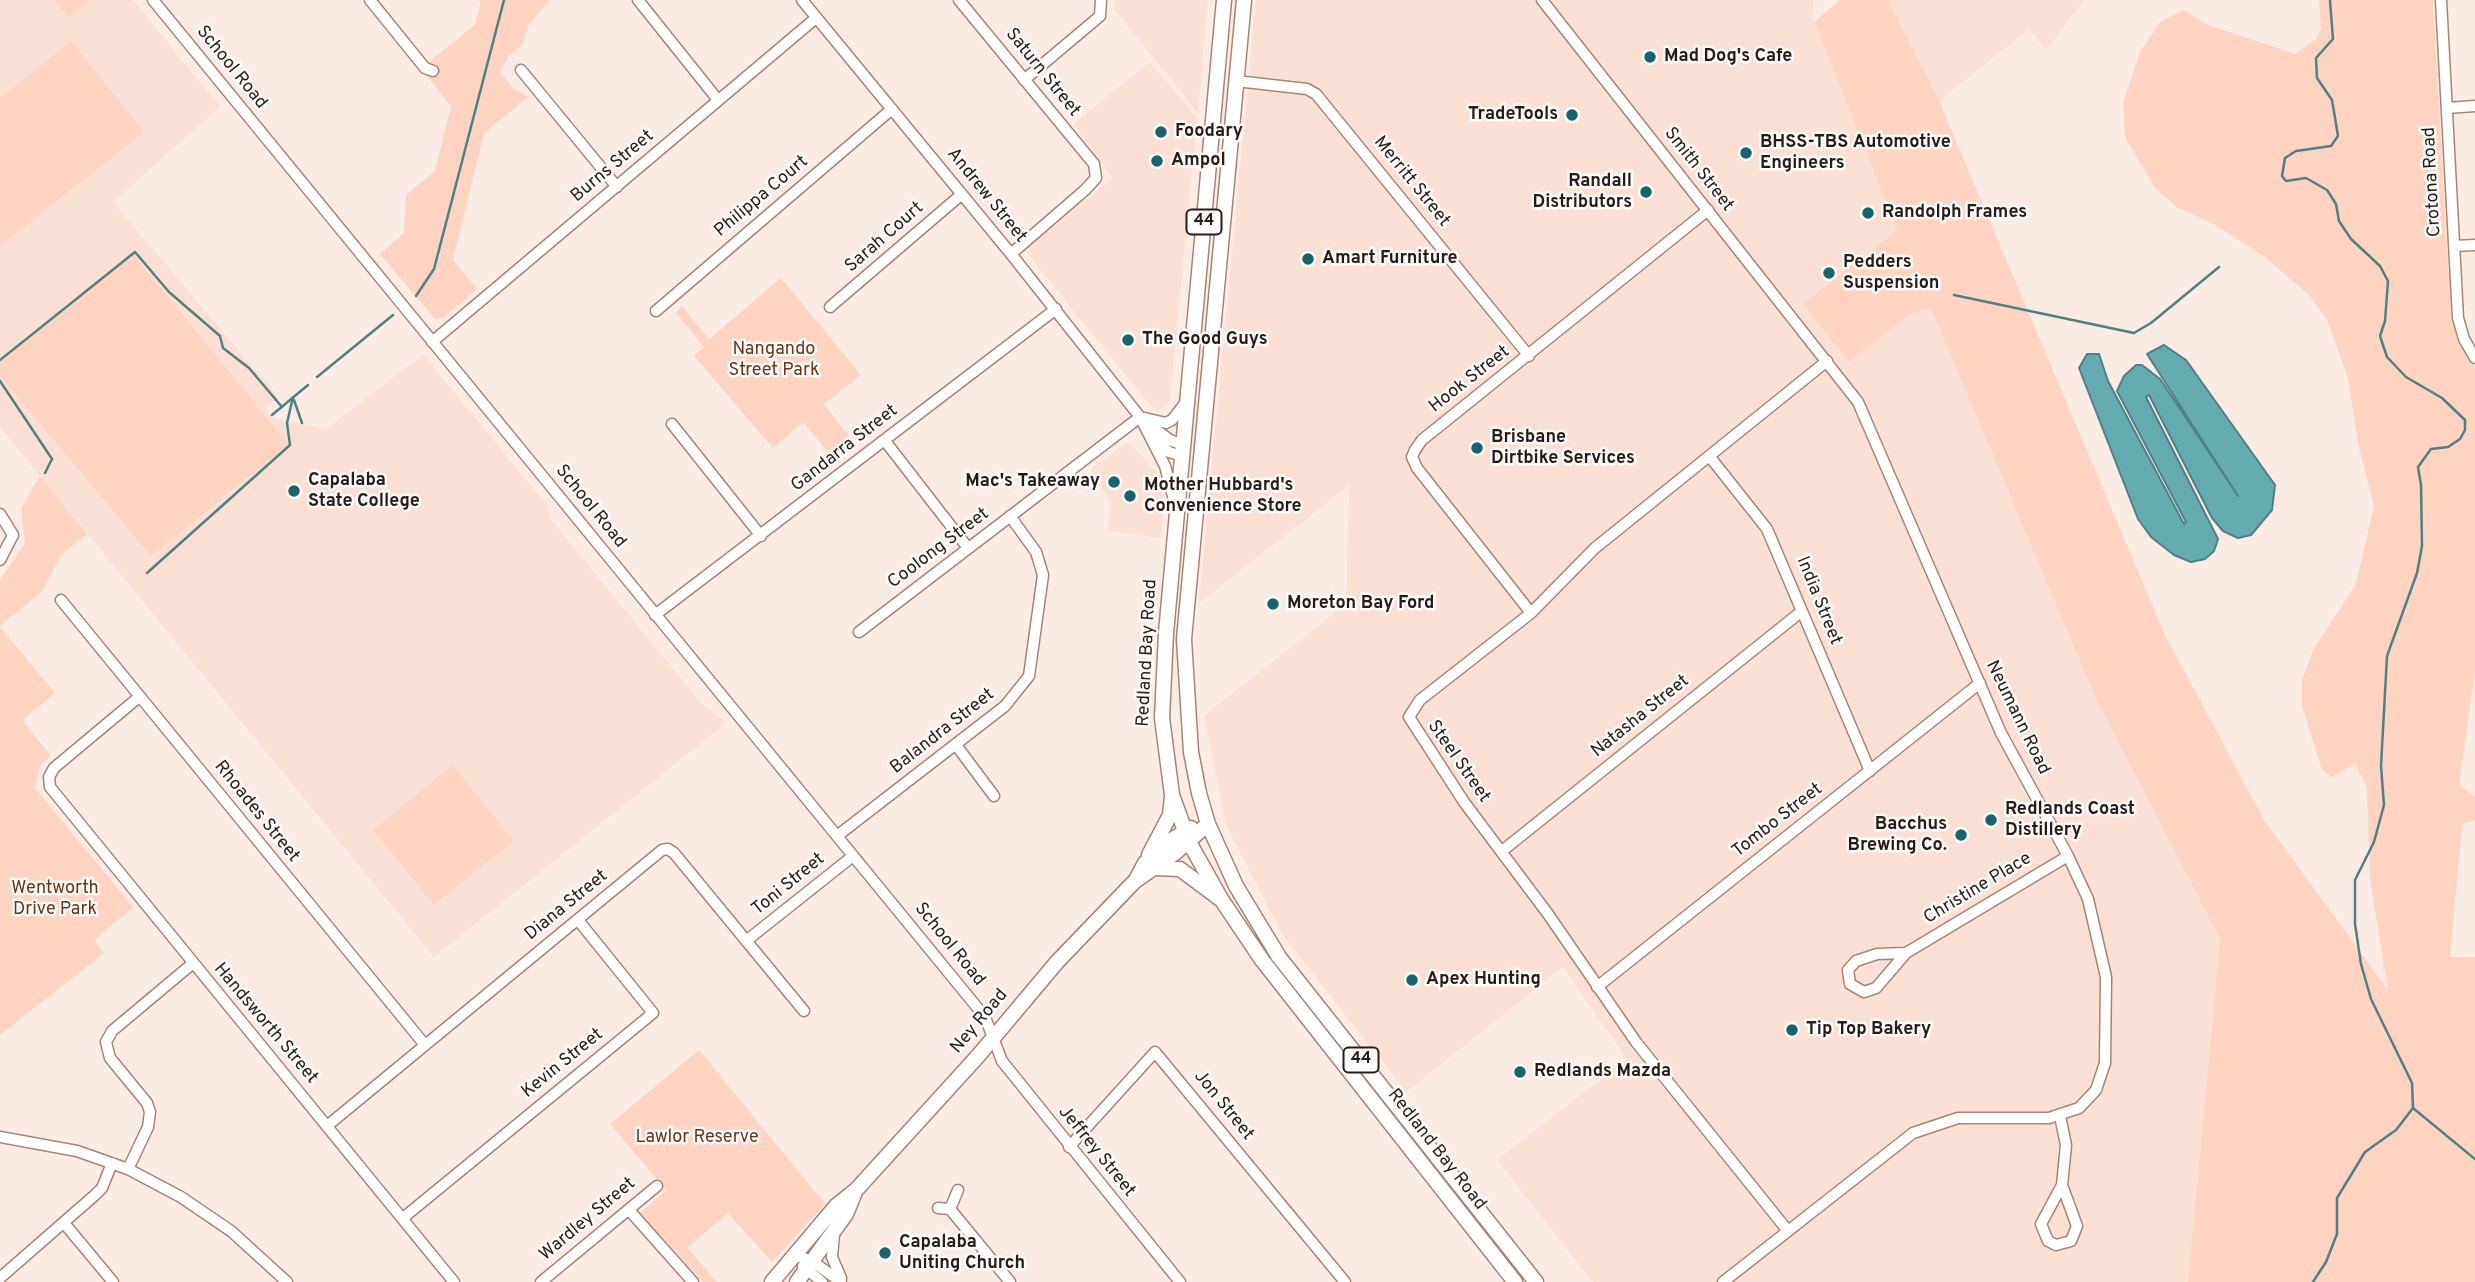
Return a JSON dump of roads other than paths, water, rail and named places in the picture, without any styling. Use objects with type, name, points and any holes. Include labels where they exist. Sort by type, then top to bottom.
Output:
[{"type":"main road","name":"Redland Bay Road","points":[[1224,0],[1176,516],[1162,718],[1172,795],[1187,836],[1221,899],[1269,969],[1515,1282]]},
{"type":"main road","name":"Redland Bay Road","points":[[1244,0],[1184,639],[1191,752],[1208,824],[1236,886],[1279,957],[1536,1282]]},
{"type":"main road","points":[[1183,451],[1202,454]]},
{"type":"main road","points":[[1172,795],[1170,815],[1151,865],[1180,869],[1221,899]]},
{"type":"main road","name":"Ney Road","points":[[772,1282],[836,1206],[856,1190],[992,1040],[1057,962],[1151,865],[1187,836],[1208,824]]},
{"type":"main road","name":"Ney Road","points":[[805,1271],[834,1231],[856,1190]]},
{"type":"street","name":"School Road","points":[[153,0],[985,1017],[992,1040]]},
{"type":"street","points":[[370,0],[425,68],[433,71]]},
{"type":"street","points":[[638,0],[718,100]]},
{"type":"street","name":"Andrew Street","points":[[802,0],[1011,254],[1140,417],[1172,487],[1176,516]]},
{"type":"street","name":"Saturn Street","points":[[959,0],[1094,164],[1096,178],[1085,190],[1011,254]]},
{"type":"street","points":[[1024,80],[1100,16],[1101,0]]},
{"type":"street","name":"Smith Street","points":[[1542,0],[1826,361]]},
{"type":"street","name":"Crotona Road","points":[[2441,0],[2458,318],[2464,339],[2475,358]]},
{"type":"street","name":"Burns Street","points":[[432,342],[817,18]]},
{"type":"street","points":[[521,70],[617,187]]},
{"type":"street","name":"Merritt Street","points":[[1236,81],[1307,89],[1317,94],[1528,356]]},
{"type":"street","points":[[2447,108],[2475,106]]},
{"type":"street","name":"Philippa Court","points":[[656,311],[892,110]]},
{"type":"street","name":"Sarah Court","points":[[830,307],[962,194]]},
{"type":"street","name":"Hook Street","points":[[1531,612],[1412,457],[1422,440],[1708,211]]},
{"type":"street","points":[[2454,246],[2475,245]]},
{"type":"street","name":"Gandarra Street","points":[[655,615],[1055,309]]},
{"type":"street","name":"Steel Street","points":[[1788,1231],[1636,1042],[1502,851],[1464,802],[1409,717],[1420,700],[1531,612],[1595,548],[1826,361]]},
{"type":"street","name":"Neumann Road","points":[[1826,361],[1866,416],[2001,733],[2068,856],[2097,928],[2106,977],[2108,1028],[2105,1063],[2096,1090],[2079,1108],[2060,1116]]},
{"type":"street","points":[[1140,417],[1166,423],[1178,414],[1186,401]]},
{"type":"street","name":"Andrew Street","points":[[1140,417],[1183,451]]},
{"type":"street","name":"Coolong Street","points":[[859,632],[1140,417]]},
{"type":"street","points":[[672,424],[761,536]]},
{"type":"street","name":"Andrew Street","points":[[1149,434],[1169,452],[1183,451]]},
{"type":"street","points":[[885,441],[968,548]]},
{"type":"street","name":"India Street","points":[[1710,457],[1767,529],[1870,771]]},
{"type":"street","points":[[0,514],[13,535],[0,560]]},
{"type":"street","name":"Balandra Street","points":[[837,836],[1019,692],[1033,662],[1043,575],[1041,562],[1010,516]]},
{"type":"street","name":"Rhoades Street","points":[[61,600],[425,1045]]},
{"type":"street","name":"Natasha Street","points":[[1502,851],[1802,611]]},
{"type":"street","name":"Tombo Street","points":[[1597,987],[1980,683]]},
{"type":"street","name":"Handsworth Street","points":[[139,696],[54,768],[49,777],[50,787],[454,1282]]},
{"type":"street","points":[[956,744],[994,796]]},
{"type":"street","name":"Diana Street","points":[[327,1126],[662,850],[668,849],[804,1011]]},
{"type":"street","name":"Toni Street","points":[[746,941],[853,856]]},
{"type":"street","name":"Christine Place","points":[[1906,953],[1877,954],[1856,961],[1848,970],[1850,984],[1864,992],[1875,988],[1906,953],[2068,856]]},
{"type":"street","name":"Kevin Street","points":[[403,1218],[653,1013],[578,920]]},
{"type":"street","points":[[128,1169],[148,1127],[150,1111],[147,1103],[110,1058],[106,1042],[112,1031],[192,964]]},
{"type":"street","name":"Jeffrey Street","points":[[992,1040],[1002,1061],[1180,1282]]},
{"type":"street","name":"Jon Street","points":[[1069,1147],[1155,1052],[1345,1282]]},
{"type":"street","points":[[1723,1282],[1896,1145],[1929,1126],[1974,1116],[2060,1116],[2066,1145],[2062,1185],[2041,1224],[2048,1241],[2056,1245],[2071,1241],[2077,1226],[2062,1185]]},
{"type":"street","points":[[0,1137],[77,1151],[128,1169],[181,1197],[231,1231],[287,1282]]},
{"type":"street","points":[[0,1278],[102,1188],[112,1163]]},
{"type":"street","name":"Wardley Street","points":[[541,1282],[657,1186]]},
{"type":"street","points":[[950,1209],[958,1189]]},
{"type":"street","points":[[938,1208],[950,1209],[1010,1282]]},
{"type":"street","points":[[629,1210],[693,1282]]},
{"type":"street","points":[[64,1223],[113,1282]]},
{"type":"street","points":[[834,1231],[833,1265],[842,1282]]},
{"type":"street","points":[[795,1255],[805,1271],[822,1282]]},
{"type":"street","points":[[805,1271],[842,1282]]},
{"type":"water","points":[[2164,345],[2186,360],[2275,485],[2272,510],[2251,535],[2238,538],[2223,531],[2212,518],[2149,395],[2146,397],[2218,539],[2214,551],[2205,559],[2191,562],[2174,555],[2151,537],[2138,519],[2079,368],[2087,354],[2099,354],[2108,381],[2184,524],[2186,522],[2117,391],[2124,376],[2136,365],[2142,365],[2160,379],[2238,496],[2147,354]]},
{"type":"waterway","points":[[416,296],[434,269],[504,0]]},
{"type":"waterway","points":[[2313,1282],[2326,1262],[2337,1234],[2337,1198],[2365,1152],[2396,1130],[2413,1108],[2412,1083],[2371,999],[2361,964],[2355,924],[2355,880],[2374,842],[2384,805],[2381,766],[2387,656],[2417,573],[2422,546],[2418,467],[2431,449],[2448,447],[2460,439],[2465,430],[2465,420],[2442,398],[2406,377],[2387,357],[2380,336],[2385,321],[2388,281],[2380,266],[2351,239],[2339,221],[2336,204],[2327,190],[2306,178],[2286,181],[2282,176],[2285,158],[2296,151],[2331,146],[2338,136],[2332,100],[2317,78],[2316,58],[2333,39],[2330,0]]},
{"type":"waterway","points":[[0,360],[135,252],[169,292],[220,336],[223,348],[249,368],[282,407]]},
{"type":"waterway","points":[[1954,295],[2134,333],[2151,323],[2219,267]]},
{"type":"waterway","points":[[317,377],[393,315]]},
{"type":"waterway","points":[[0,381],[52,459],[45,473]]},
{"type":"waterway","points":[[272,415],[308,385]]},
{"type":"waterway","points":[[147,573],[290,445],[287,423],[293,397]]},
{"type":"waterway","points":[[294,400],[302,423]]},
{"type":"waterway","points":[[2413,1108],[2475,1159]]},
{"type":"place","name":"Mad Dog's Cafe","points":[[1650,57]]},
{"type":"place","name":"TradeTools","points":[[1572,115]]},
{"type":"place","name":"Foodary","points":[[1161,132]]},
{"type":"place","name":"BHSS-TBS Automotive Engineers","points":[[1746,153]]},
{"type":"place","name":"Ampol","points":[[1157,161]]},
{"type":"place","name":"Randall Distributors","points":[[1646,192]]},
{"type":"place","name":"Randolph Frames","points":[[1868,213]]},
{"type":"place","name":"Amart Furniture","points":[[1308,259]]},
{"type":"place","name":"Pedders Suspension","points":[[1829,273]]},
{"type":"place","name":"The Good Guys","points":[[1128,340]]},
{"type":"place","name":"Brisbane Dirtbike Services","points":[[1477,448]]},
{"type":"place","name":"Mac's Takeaway","points":[[1114,482]]},
{"type":"place","name":"Capalaba State College","points":[[294,491]]},
{"type":"place","name":"Mother Hubbard's Convenience Store","points":[[1130,496]]},
{"type":"place","name":"Moreton Bay Ford","points":[[1273,604]]},
{"type":"place","name":"Redlands Coast Distillery","points":[[1991,820]]},
{"type":"place","name":"Bacchus Brewing Co.","points":[[1961,835]]},
{"type":"place","name":"Apex Hunting","points":[[1412,980]]},
{"type":"place","name":"Tip Top Bakery","points":[[1792,1030]]},
{"type":"place","name":"Redlands Mazda","points":[[1520,1072]]},
{"type":"place","name":"Capalaba Uniting Church","points":[[885,1253]]},
{"type":"park label","name":"Nangando Street Park","points":[[774,360]]},
{"type":"park label","name":"Wentworth Drive Park","points":[[55,899]]},
{"type":"park label","name":"Lawlor Reserve","points":[[697,1138]]}]
